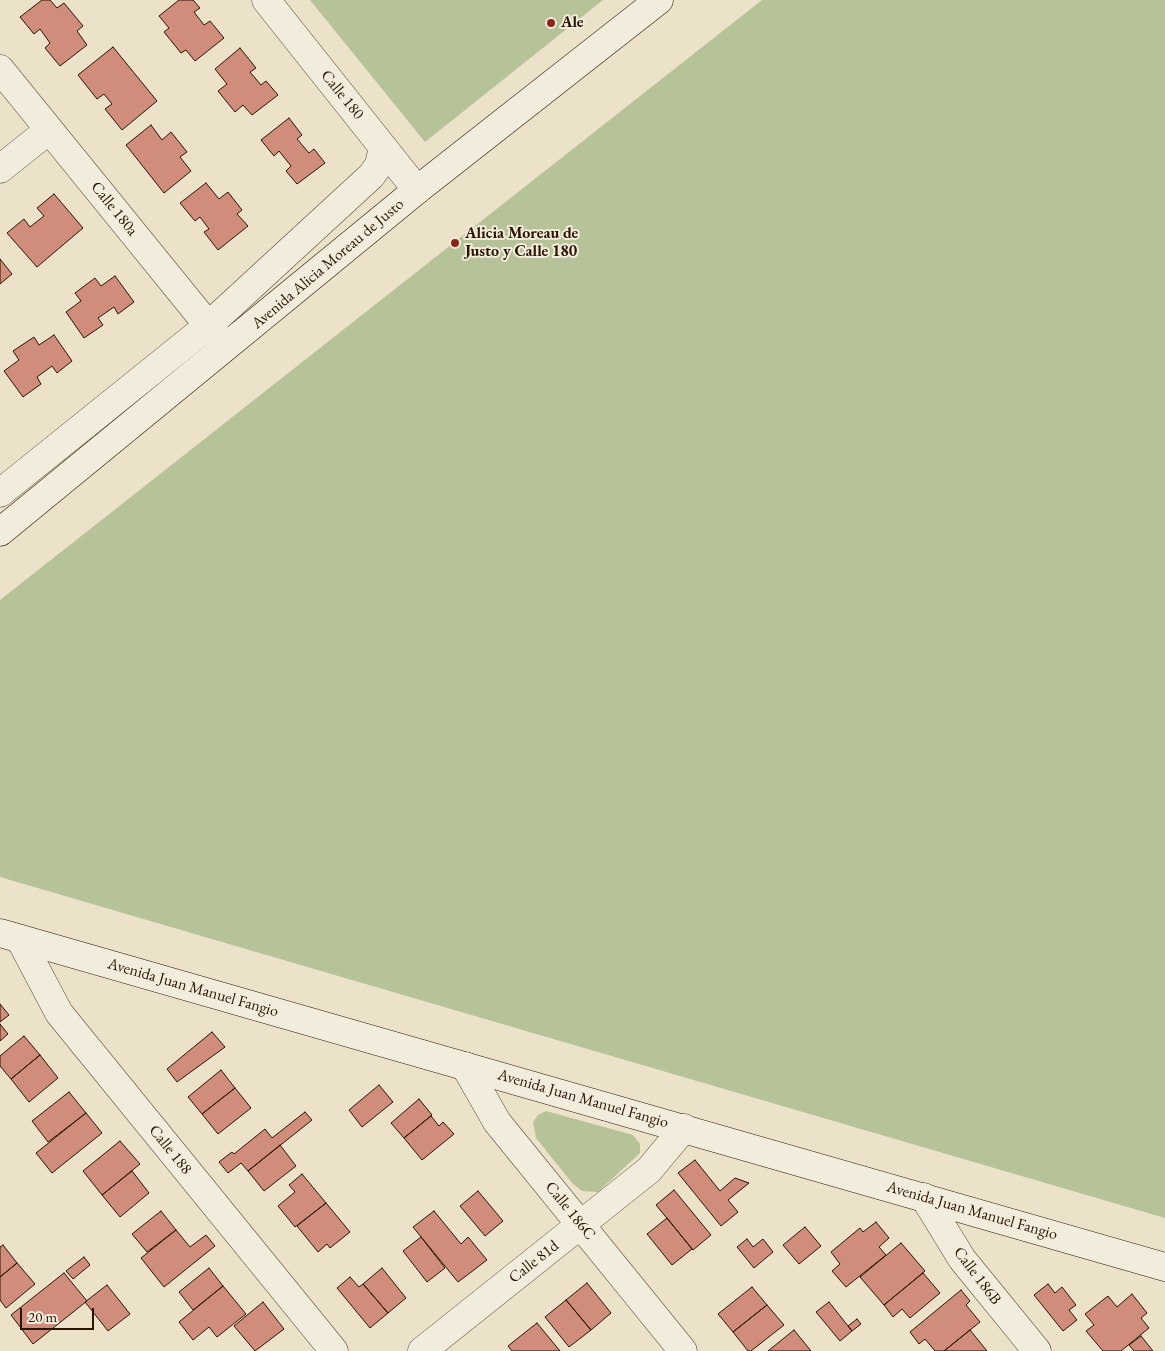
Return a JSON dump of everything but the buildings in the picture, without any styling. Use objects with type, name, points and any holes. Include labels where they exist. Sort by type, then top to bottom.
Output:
[{"type":"street","name":"Calle 180","points":[[266,0],[418,190]]},
{"type":"street","name":"Avenida Alicia Moreau de Justo","points":[[0,532],[418,190],[659,0]]},
{"type":"street","name":"Calle 180a","points":[[0,69],[209,325],[226,349]]},
{"type":"street","points":[[0,170],[49,130]]},
{"type":"street","points":[[0,493],[209,325],[371,176],[379,165],[383,146]]},
{"type":"street","name":"Avenida Juan Manuel Fangio","points":[[10,936],[1165,1267]]},
{"type":"street","name":"Calle 188","points":[[10,936],[59,1013],[334,1351]]},
{"type":"street","name":"Calle 186C","points":[[465,1066],[497,1122],[683,1351]]},
{"type":"street","name":"Calle 81d","points":[[422,1351],[649,1170],[684,1128]]},
{"type":"street","name":"Calle 186B","points":[[924,1197],[962,1259],[1037,1351]]},
{"type":"green space","points":[[310,0],[603,0],[425,142]]},
{"type":"green space","points":[[762,0],[1165,0],[1165,1218],[0,877],[0,600]]},
{"type":"green space","points":[[546,1111],[633,1135],[640,1144],[640,1153],[598,1192],[582,1191],[573,1184],[536,1138],[533,1122],[538,1115]]},
{"type":"place","name":"Ale","points":[[551,23]]},
{"type":"place","name":"Alicia Moreau de Justo y Calle 180","points":[[455,243]]}]
